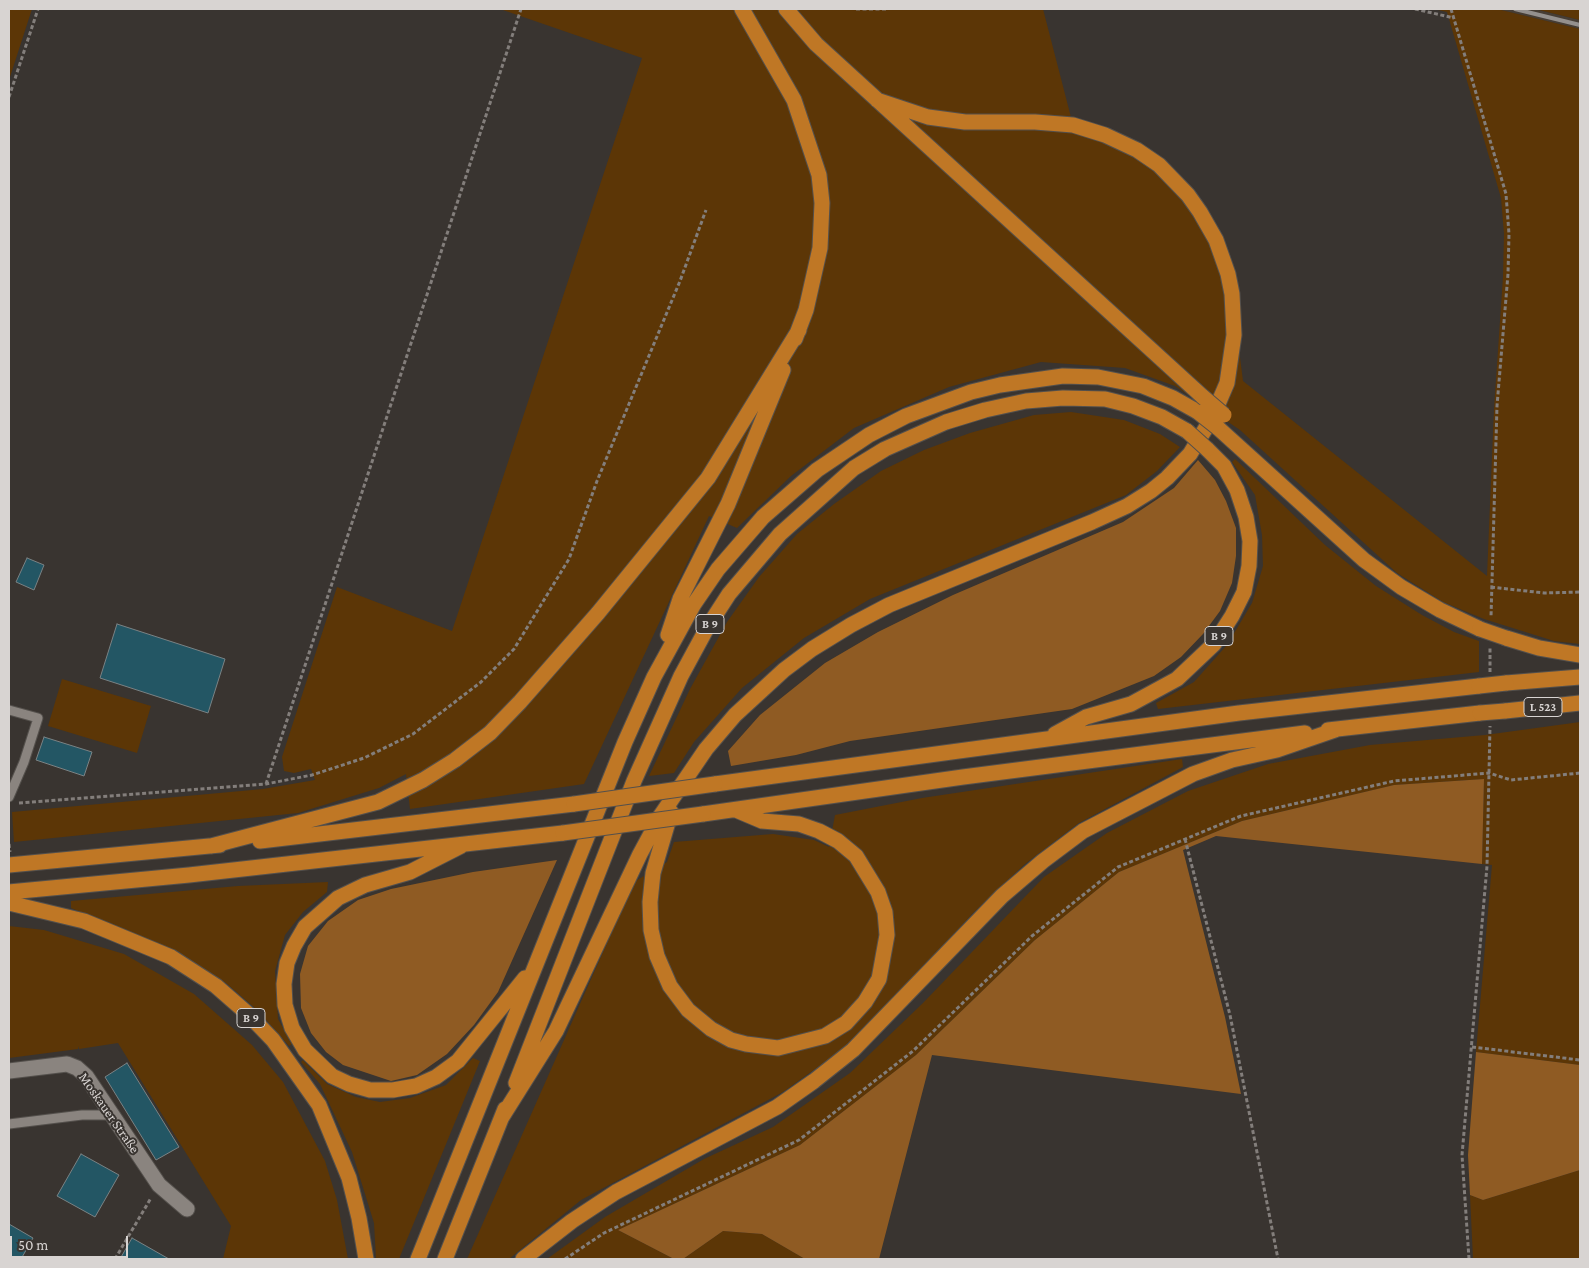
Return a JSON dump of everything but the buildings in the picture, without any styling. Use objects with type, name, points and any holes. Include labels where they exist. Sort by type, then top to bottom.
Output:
[{"type":"highway","points":[[654,677],[680,599],[728,504],[765,418],[799,330],[820,248],[822,203],[819,175],[794,100],[742,9]]},
{"type":"highway","points":[[786,9],[816,44],[1203,397],[1256,463],[1371,565],[1400,587],[1432,606],[1506,638],[1539,648],[1580,655]]},
{"type":"highway","points":[[502,1117],[556,1031],[640,854],[681,783],[706,749],[741,709],[784,670],[812,649],[889,606],[1127,506],[1167,478],[1190,454],[1212,418],[1227,383],[1234,335],[1234,314],[1228,274],[1216,240],[1200,212],[1188,195],[1159,165],[1129,146],[1105,135],[1074,125],[1035,122],[965,122],[928,117],[877,100]]},
{"type":"highway","points":[[211,846],[378,802],[423,780],[455,760],[490,733],[592,620],[708,478],[799,330]]},
{"type":"highway","points":[[418,1259],[625,742],[654,677],[694,604],[723,563],[763,517],[817,470],[870,435],[906,416],[971,392],[1000,385],[1063,376],[1098,377],[1143,386],[1221,421]]},
{"type":"highway","name":"B 9","points":[[9,865],[211,846],[574,804],[715,784],[1045,739],[1086,717],[1131,704],[1177,679],[1214,644],[1232,616],[1244,592],[1249,566],[1250,541],[1246,517],[1237,490],[1224,466],[1207,449],[1187,431],[1162,417],[1134,406],[1105,399],[1063,398],[1026,401],[946,422],[885,449],[854,468],[780,534],[729,594],[707,628],[677,684],[634,781],[502,1117],[445,1259]]},
{"type":"highway","points":[[1045,739],[1485,681],[1506,683],[1580,677]]},
{"type":"highway","name":"L 523","points":[[1485,719],[1505,711],[1580,703]]},
{"type":"highway","points":[[9,892],[461,846],[963,777],[1338,729],[1485,719]]},
{"type":"highway","points":[[523,1259],[572,1221],[616,1192],[777,1106],[814,1081],[868,1036],[1002,896],[1043,860],[1083,831],[1193,774],[1232,760],[1277,750],[1338,729]]},
{"type":"highway","points":[[681,783],[653,874],[650,902],[651,930],[657,956],[670,986],[688,1010],[711,1029],[731,1040],[778,1048],[825,1036],[846,1023],[865,1002],[879,979],[887,935],[885,912],[878,892],[856,856],[838,841],[819,830],[799,824],[762,820],[735,809]]},
{"type":"highway","points":[[461,846],[410,872],[364,885],[338,898],[305,927],[287,963],[284,984],[285,1005],[292,1028],[305,1050],[332,1076],[348,1084],[370,1090],[393,1090],[416,1086],[436,1077],[458,1061],[534,968]]},
{"type":"highway","name":"B 9","points":[[9,903],[84,921],[171,957],[216,986],[248,1014],[272,1040],[318,1105],[349,1178],[360,1218],[366,1259]]},
{"type":"street","name":"Moskauer Straße","points":[[9,1071],[67,1064],[77,1068],[86,1076],[159,1185],[187,1209]]},
{"type":"lane","points":[[9,710],[38,718],[24,762],[9,797]]},
{"type":"lane","points":[[9,1124],[82,1115],[113,1116]]},
{"type":"path","points":[[9,97],[38,9]]},
{"type":"path","points":[[266,784],[521,9]]},
{"type":"path","points":[[856,9],[886,9]]},
{"type":"path","points":[[1415,9],[1454,18]]},
{"type":"path","points":[[1451,9],[1506,194],[1509,234],[1508,274],[1496,406],[1491,587],[1485,628]]},
{"type":"path","points":[[9,803],[266,784],[312,775],[364,758],[413,734],[481,682],[514,649],[569,558],[597,481],[680,281],[706,210]]},
{"type":"path","points":[[1491,587],[1544,593],[1580,592]]},
{"type":"path","points":[[1485,681],[1490,646]]},
{"type":"path","points":[[1469,1259],[1462,1155],[1487,866],[1489,773],[1485,719]]},
{"type":"path","points":[[565,1259],[604,1232],[799,1140],[913,1051],[1032,936],[1118,867],[1241,816],[1394,781],[1489,773],[1511,780],[1580,773]]},
{"type":"path","points":[[1185,839],[1230,1015],[1278,1259]]},
{"type":"path","points":[[1472,1047],[1580,1060]]},
{"type":"path","points":[[115,1259],[159,1185]]},
{"type":"shaded area","points":[[9,9],[32,9],[9,80]]},
{"type":"shaded area","points":[[500,9],[1043,9],[1073,125],[1105,135],[1188,195],[1232,294],[1243,381],[1487,576],[1494,409],[1503,277],[1504,234],[1501,198],[1447,12],[1434,9],[1497,9],[1580,29],[1580,644],[1554,641],[1484,619],[1443,602],[1397,573],[1240,430],[1175,386],[1125,368],[1041,362],[949,387],[854,428],[791,476],[737,528],[709,516],[584,784],[410,809],[406,774],[379,788],[298,813],[14,842],[12,812],[263,789],[315,780],[311,769],[294,773],[284,771],[282,757],[337,587],[452,631],[642,58]]},
{"type":"shaded area","points":[[1497,9],[1534,9],[1580,20],[1580,29]]},
{"type":"shaded area","points":[[1535,9],[1580,9],[1580,20]]},
{"type":"shaded area","points":[[1071,412],[1124,420],[1160,434],[1180,447],[1157,471],[1126,495],[870,599],[804,638],[742,688],[694,742],[674,773],[649,776],[690,689],[727,622],[759,577],[797,534],[834,504],[881,471],[924,450],[970,433],[1034,415]]},
{"type":"shaded area","points":[[1235,459],[1325,545],[1376,586],[1422,615],[1454,632],[1479,641],[1479,672],[1158,709],[1156,703],[1194,682],[1227,645],[1252,603],[1263,566],[1262,535],[1255,495],[1232,462]]},
{"type":"shaded area","points":[[1198,460],[1215,480],[1226,501],[1236,528],[1236,556],[1232,583],[1220,611],[1203,634],[1181,657],[1154,676],[1072,709],[850,741],[796,755],[731,766],[728,751],[760,715],[825,663],[878,632],[953,595],[1123,522],[1174,488]]},
{"type":"shaded area","points":[[62,679],[151,706],[137,753],[48,726]]},
{"type":"shaded area","points":[[1580,722],[1580,1065],[1476,1052],[1492,865],[1482,864],[1484,779],[1394,785],[1242,821],[1119,872],[1035,940],[916,1055],[800,1145],[618,1230],[674,1259],[547,1259],[605,1217],[704,1159],[773,1127],[850,1073],[923,1003],[1044,877],[1107,833],[1188,791],[1268,764],[1370,745],[1485,735]]},
{"type":"shaded area","points":[[1182,759],[1183,767],[1079,823],[1025,864],[972,914],[918,974],[843,1049],[783,1092],[581,1200],[509,1259],[467,1259],[634,882],[667,862],[674,842],[773,834],[814,840],[829,847],[835,815],[922,798]]},
{"type":"shaded area","points":[[1484,779],[1482,864],[1216,836],[1183,850],[1225,1017],[1241,1094],[932,1055],[879,1259],[805,1259],[762,1234],[723,1231],[683,1259],[674,1259],[618,1230],[800,1145],[916,1055],[1035,940],[1119,872],[1242,821],[1394,785]]},
{"type":"shaded area","points":[[557,860],[498,992],[474,1025],[447,1054],[417,1075],[391,1081],[343,1065],[326,1052],[311,1033],[301,1008],[300,974],[308,946],[328,921],[358,900],[391,889],[473,872]]},
{"type":"shaded area","points":[[328,882],[327,892],[303,912],[285,935],[275,971],[278,1019],[292,1044],[289,1046],[256,1009],[227,984],[173,950],[71,908],[71,901],[238,886]]},
{"type":"shaded area","points":[[9,926],[44,930],[124,954],[194,994],[252,1045],[283,1082],[325,1161],[337,1200],[348,1259],[223,1259],[231,1226],[118,1043],[79,1049],[78,1046],[78,1049],[9,1058]]},
{"type":"shaded area","points":[[1476,1052],[1580,1065],[1580,1170],[1483,1200],[1470,1195],[1468,1155]]},
{"type":"shaded area","points":[[473,1058],[480,1061],[399,1259],[376,1259],[374,1223],[352,1152],[320,1084],[301,1062],[303,1060],[327,1084],[356,1097],[380,1102],[410,1098],[446,1085]]},
{"type":"shaded area","points":[[1580,1170],[1580,1259],[1473,1259],[1470,1195],[1483,1200]]},
{"type":"shaded area","points":[[723,1231],[762,1234],[805,1259],[683,1259]]},
{"type":"railway","points":[[1515,9],[1580,25]]}]
